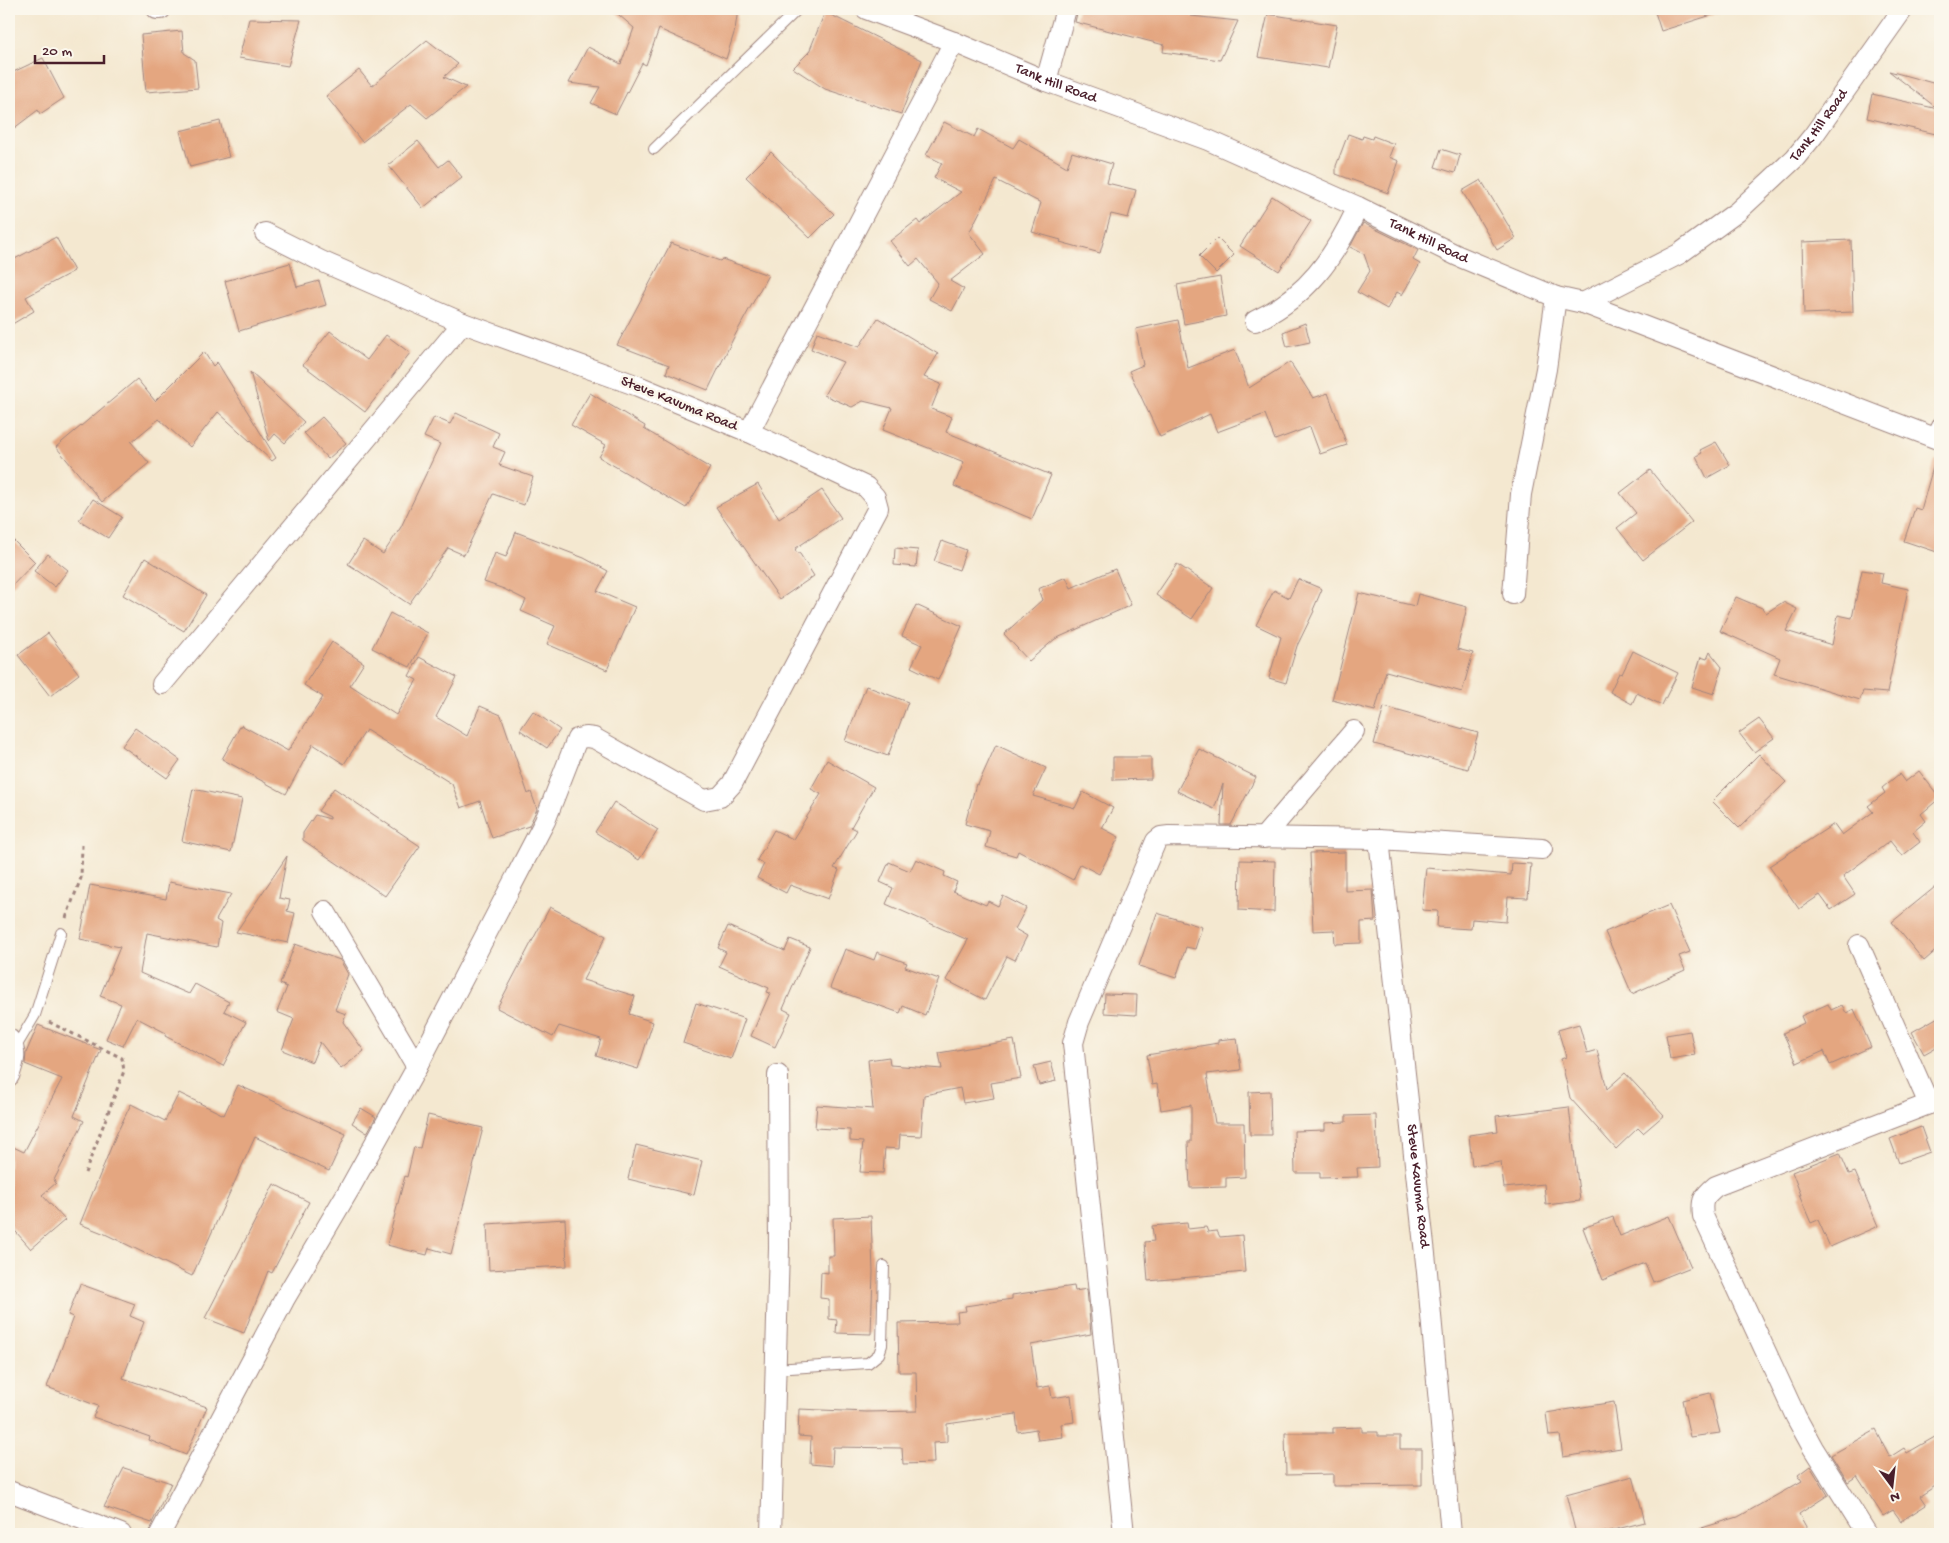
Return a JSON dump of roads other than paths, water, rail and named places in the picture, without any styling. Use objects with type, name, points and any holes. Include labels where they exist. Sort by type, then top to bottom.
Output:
[{"type":"street","name":"Tank Hill Road","points":[[866,9],[954,42],[1046,81],[1208,140],[1358,207],[1458,256],[1556,297],[1583,303],[1679,254],[1737,212],[1794,158],[1813,136],[1903,9]]},
{"type":"street","points":[[1046,81],[1066,9]]},
{"type":"street","points":[[749,432],[954,42]]},
{"type":"street","points":[[1255,321],[1278,310],[1310,282],[1327,263],[1347,230],[1358,207]]},
{"type":"street","name":"Steve Kavuma Road","points":[[264,233],[321,261],[463,323],[638,386],[749,432],[866,487],[875,497],[878,508],[732,784],[720,797],[704,800],[594,738],[577,739],[545,822],[416,1067]]},
{"type":"street","points":[[1512,594],[1521,494],[1546,369],[1556,297]]},
{"type":"street","points":[[1583,303],[1937,432]]},
{"type":"street","points":[[162,684],[463,323]]},
{"type":"street","points":[[1263,838],[1354,731]]},
{"type":"street","points":[[1124,1534],[1073,1043],[1080,1022],[1156,841],[1161,837],[1169,836],[1379,839],[1542,849]]},
{"type":"street","name":"Steve Kavuma Road","points":[[1379,839],[1427,1272],[1451,1534]]},
{"type":"street","points":[[160,1534],[284,1300],[350,1188],[416,1067],[325,911]]},
{"type":"street","points":[[1859,945],[1935,1100],[1716,1186],[1705,1196],[1702,1205],[1704,1216],[1796,1417],[1867,1534]]},
{"type":"street","points":[[9,1076],[15,1059],[12,1044]]},
{"type":"street","points":[[771,1534],[779,1248],[778,1075]]},
{"type":"street","points":[[9,1491],[121,1534]]},
{"type":"lane","points":[[654,149],[798,9]]},
{"type":"lane","points":[[12,1044],[35,1015],[61,933]]},
{"type":"lane","points":[[776,1369],[868,1363],[879,1354],[882,1345],[884,1266]]}]
